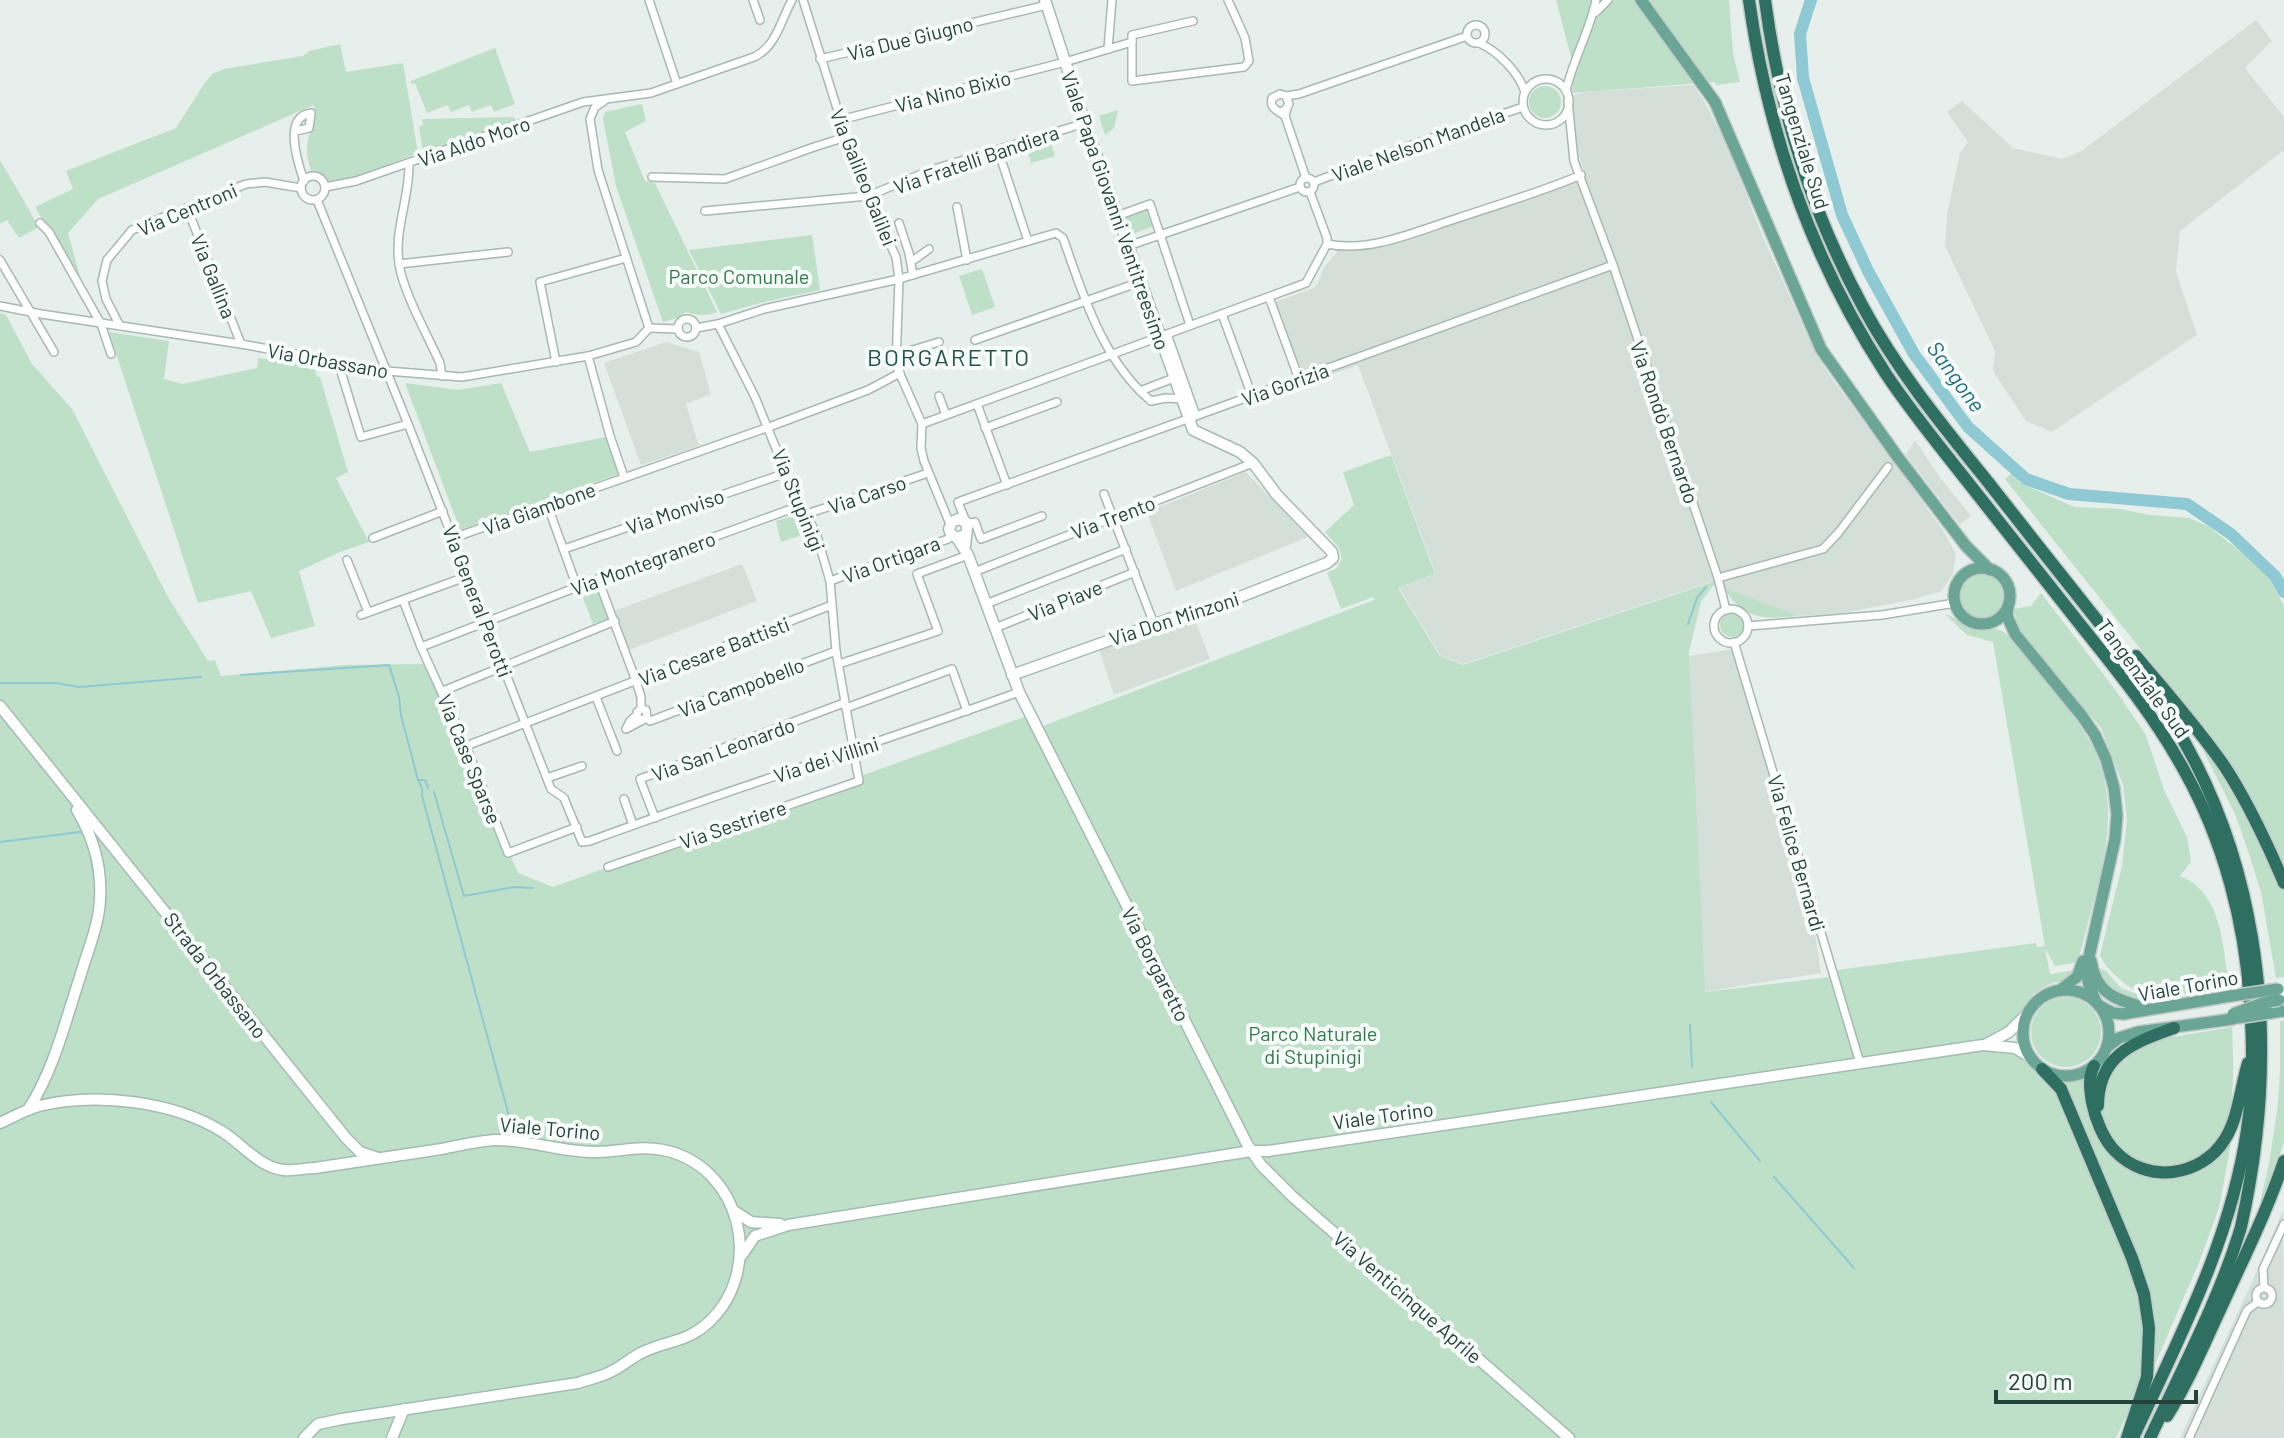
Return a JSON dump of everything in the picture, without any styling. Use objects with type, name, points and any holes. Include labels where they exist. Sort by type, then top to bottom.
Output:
[{"type":"highway","name":"Tangenziale Sud","points":[[1749,0],[1761,76],[1788,173],[1819,253],[1851,318],[1900,396],[2135,694],[2171,747],[2197,795],[2220,854],[2242,935],[2248,971],[2253,1049],[2247,1131],[2238,1182],[2209,1272],[2133,1438]]},
{"type":"highway","name":"Tangenziale Sud","points":[[1765,0],[1777,76],[1797,152],[1832,245],[1863,307],[1917,392],[2155,694],[2186,742],[2213,793],[2250,897],[2266,994],[2269,1050],[2265,1113],[2250,1197],[2220,1285],[2151,1438]]},
{"type":"highway","points":[[2077,596],[2123,641],[2206,741],[2262,832],[2284,883]]},
{"type":"highway","points":[[2100,1125],[2099,1088],[2113,1060],[2137,1041],[2174,1028]]},
{"type":"highway","points":[[2094,1066],[2090,1088],[2094,1112],[2112,1148],[2136,1166],[2167,1173],[2196,1166],[2213,1155],[2226,1138],[2253,1049]]},
{"type":"highway","points":[[2042,1069],[2061,1089],[2144,1294],[2149,1328],[2147,1377],[2127,1438]]},
{"type":"highway","points":[[2151,1438],[2179,1397],[2262,1218],[2284,1161]]},
{"type":"main road","points":[[1629,0],[1643,4],[1715,102],[1821,349],[1897,456],[1966,546],[1990,570]]},
{"type":"main road","name":"Viale Papa Giovanni Ventitreesimo","points":[[1046,2],[1140,282],[1163,335],[1174,378],[1192,418]]},
{"type":"main road","points":[[1192,418],[1193,430],[1240,452],[1253,463]]},
{"type":"main road","name":"Via Don Minzoni","points":[[1012,675],[1186,613],[1209,609],[1333,558],[1332,552],[1277,495],[1253,463]]},
{"type":"main road","name":"Via Galileo Galilei","points":[[962,534],[1012,675],[1061,776]]},
{"type":"main road","points":[[1966,546],[1961,577],[1955,589],[1955,603],[1964,617],[1980,624],[2002,626],[2015,634]]},
{"type":"main road","points":[[1961,577],[1975,569],[1998,573],[2008,587],[2007,616],[2015,634],[2088,725],[2101,746],[2111,773],[2116,802],[2113,851],[2080,971],[2072,982],[2042,998],[2028,1013],[2023,1032],[2025,1046],[2032,1058],[2042,1069],[2055,1075],[2083,1073],[2094,1066],[2107,1047],[2109,1027],[2087,977],[2095,922]]},
{"type":"main road","points":[[1989,623],[2000,617],[2008,606]]},
{"type":"main road","name":"Strada Orbassano","points":[[0,706],[88,820],[116,849],[346,1138],[360,1152],[380,1158]]},
{"type":"main road","name":"Via Borgaretto","points":[[1061,776],[1251,1151]]},
{"type":"main road","name":"Strada Orbassano","points":[[28,1110],[42,1087],[56,1051],[96,925],[100,882],[88,820]]},
{"type":"main road","points":[[100,882],[102,851],[108,847],[116,849]]},
{"type":"main road","points":[[2091,948],[2093,972],[2109,994],[2124,1002],[2155,1010]]},
{"type":"main road","points":[[2058,991],[2084,994],[2098,1004]]},
{"type":"main road","name":"Viale Torino","points":[[2098,1004],[2118,1014],[2231,996],[2281,1000]]},
{"type":"main road","name":"Viale Torino","points":[[2107,1047],[2126,1035],[2218,1021],[2281,1000]]},
{"type":"main road","name":"Viale Torino","points":[[1983,1045],[2009,1032],[2028,1013]]},
{"type":"main road","name":"Viale Torino","points":[[788,1225],[1251,1151],[1268,1151],[1983,1045],[2015,1048],[2032,1058]]},
{"type":"main road","name":"Viale Torino","points":[[0,1123],[28,1110],[52,1104],[116,1100],[190,1115],[222,1132],[268,1166],[285,1170],[495,1140],[597,1153],[638,1147],[664,1150],[681,1155],[720,1186],[734,1211],[741,1257],[737,1281],[722,1308],[688,1338],[642,1352],[609,1373],[578,1383],[318,1424],[304,1438]]},
{"type":"main road","name":"Via Venticinque Aprile","points":[[1251,1151],[1293,1197],[1569,1438]]},
{"type":"main road","points":[[734,1211],[751,1222],[788,1225]]},
{"type":"main road","points":[[741,1257],[755,1236],[788,1225]]},
{"type":"main road","points":[[392,1438],[404,1409]]},
{"type":"street","points":[[649,0],[677,84]]},
{"type":"street","points":[[753,0],[760,20]]},
{"type":"street","points":[[1108,49],[1112,0]]},
{"type":"street","points":[[1132,42],[1132,81],[1244,67],[1249,61],[1245,38],[1228,0]]},
{"type":"street","points":[[1467,36],[1473,43],[1491,49],[1518,77],[1525,92],[1523,107],[1526,113],[1537,123],[1551,124],[1563,116],[1568,101],[1566,91],[1571,68],[1596,0]]},
{"type":"street","points":[[1592,17],[1608,0]]},
{"type":"street","name":"Via Galileo Galilei","points":[[804,1],[846,137],[896,257],[899,279],[896,365],[922,424],[921,448],[928,473],[962,534]]},
{"type":"street","name":"Via Due Giugno","points":[[820,59],[1046,2]]},
{"type":"street","name":"Via Aldo Moro","points":[[442,376],[440,363],[405,285],[399,264],[399,237],[409,182],[409,163],[583,102],[651,93],[763,53],[770,45],[789,3]]},
{"type":"street","name":"Via Nino Bixio","points":[[840,120],[1065,62],[1132,42],[1132,35],[1193,21]]},
{"type":"street","points":[[1467,36],[1469,28],[1481,26],[1486,34],[1479,43]]},
{"type":"street","points":[[922,424],[1306,283],[1327,244],[1326,231],[1310,192],[1313,189],[1285,107],[1299,94],[1467,36]]},
{"type":"street","points":[[1525,92],[1534,82],[1548,79],[1560,84],[1566,91]]},
{"type":"street","points":[[606,100],[591,112],[590,126],[598,170],[649,328],[678,329],[682,335],[688,336],[696,328],[764,309],[899,279],[1056,233],[1063,238],[1085,301],[1111,354],[1151,401],[1182,399]]},
{"type":"street","name":"Via Rondò Bernardo","points":[[1568,101],[1574,161],[1613,265],[1726,610]]},
{"type":"street","name":"Viale Nelson Mandela","points":[[1310,180],[1523,107]]},
{"type":"street","name":"Via Aldo Moro","points":[[567,109],[591,112]]},
{"type":"street","name":"Via Fratelli Bandiera","points":[[705,211],[868,196],[931,170],[1085,123]]},
{"type":"street","points":[[296,131],[294,144],[303,185]]},
{"type":"street","points":[[652,177],[725,179],[846,137]]},
{"type":"street","points":[[998,150],[1028,241]]},
{"type":"street","name":"Via Centroni","points":[[317,200],[304,196],[303,185],[309,177],[318,178],[325,187],[356,181],[409,163]]},
{"type":"street","points":[[1327,244],[1362,246],[1391,239],[1540,192],[1581,175]]},
{"type":"street","points":[[1310,180],[1300,182],[1304,192],[1310,192]]},
{"type":"street","name":"Via Centroni","points":[[120,326],[106,299],[102,281],[107,260],[132,230],[246,184],[303,185]]},
{"type":"street","points":[[317,200],[323,195],[325,187]]},
{"type":"street","points":[[1128,246],[1300,187]]},
{"type":"street","name":"Via General Perotti","points":[[317,200],[551,789],[564,798],[577,831]]},
{"type":"street","points":[[1117,216],[1150,204],[1190,325]]},
{"type":"street","points":[[957,207],[967,260]]},
{"type":"street","name":"Via Gallina","points":[[187,208],[241,344]]},
{"type":"street","points":[[40,223],[49,232],[101,324],[111,354]]},
{"type":"street","points":[[899,223],[913,275]]},
{"type":"street","points":[[911,262],[929,249]]},
{"type":"street","points":[[399,264],[508,252]]},
{"type":"street","points":[[556,362],[540,282],[626,258]]},
{"type":"street","points":[[0,260],[54,352]]},
{"type":"street","name":"Via Gorizia","points":[[958,502],[1613,265]]},
{"type":"street","points":[[975,340],[1140,282]]},
{"type":"street","points":[[1269,297],[1299,379]]},
{"type":"street","name":"Via Orbassano","points":[[0,306],[241,344],[387,371],[462,377],[588,356],[636,342],[649,328]]},
{"type":"street","points":[[1222,314],[1252,396]]},
{"type":"street","name":"Via Stupinigi","points":[[718,324],[769,427],[786,473],[817,536],[830,581],[836,651],[859,781]]},
{"type":"street","points":[[1163,335],[1192,418]]},
{"type":"street","points":[[896,355],[939,342]]},
{"type":"street","points":[[588,356],[624,477]]},
{"type":"street","points":[[338,362],[361,437],[408,424]]},
{"type":"street","name":"Via Giambone","points":[[453,538],[769,427],[868,390],[900,373]]},
{"type":"street","points":[[1140,391],[1174,378]]},
{"type":"street","points":[[939,396],[946,415]]},
{"type":"street","points":[[985,428],[1057,402]]},
{"type":"street","points":[[977,404],[1007,485]]},
{"type":"street","name":"Via Trento","points":[[974,572],[1253,463]]},
{"type":"street","points":[[1718,578],[1823,549],[1888,467]]},
{"type":"street","name":"Via Monviso","points":[[564,549],[786,473]]},
{"type":"street","name":"Via Carso","points":[[807,514],[928,473]]},
{"type":"street","points":[[1104,494],[1154,624]]},
{"type":"street","name":"Via Galileo Galilei","points":[[958,502],[962,534]]},
{"type":"street","points":[[547,504],[577,587]]},
{"type":"street","name":"Via Montegranero","points":[[421,647],[802,505]]},
{"type":"street","points":[[373,538],[443,511]]},
{"type":"street","points":[[839,664],[938,631],[917,574],[975,522],[981,539],[1042,516]]},
{"type":"street","name":"Via Ortigara","points":[[830,581],[962,534]]},
{"type":"street","points":[[986,604],[1126,549]]},
{"type":"street","points":[[347,560],[364,613],[468,576]]},
{"type":"street","name":"Via Piave","points":[[995,628],[1135,572]]},
{"type":"street","name":"Via Campobello","points":[[598,579],[636,681],[643,715],[650,721],[836,651]]},
{"type":"street","name":"Via Case Sparse","points":[[403,600],[508,853],[577,831]]},
{"type":"street","points":[[1748,626],[1882,615],[1955,603]]},
{"type":"street","name":"Via Cesare Battisti","points":[[466,746],[832,605]]},
{"type":"street","points":[[1734,609],[1741,612],[1748,626],[1743,637],[1734,642],[1720,639],[1714,629],[1716,618],[1726,610],[1734,609]]},
{"type":"street","points":[[443,691],[615,621]]},
{"type":"street","name":"Via Felice Bernardi","points":[[1734,642],[1860,1063]]},
{"type":"street","points":[[845,706],[952,669],[967,711]]},
{"type":"street","name":"Via dei Villini","points":[[577,831],[582,842],[590,841],[1019,692]]},
{"type":"street","points":[[596,697],[617,751]]},
{"type":"street","name":"Via San Leonardo","points":[[655,818],[640,779],[845,706]]},
{"type":"street","points":[[547,778],[582,766]]},
{"type":"street","name":"Via Sestriere","points":[[608,867],[859,781]]},
{"type":"street","points":[[624,799],[633,825]]},
{"type":"street","points":[[2264,1287],[2263,1269],[2284,1224]]},
{"type":"street","points":[[2258,1302],[2255,1294],[2264,1287]]},
{"type":"street","points":[[2258,1302],[2265,1304],[2271,1300],[2271,1292],[2264,1287]]},
{"type":"street","points":[[2189,1438],[2247,1310],[2258,1302]]},
{"type":"shaded area","points":[[2256,20],[2272,41],[2245,68],[2284,117],[2284,150],[2180,231],[2176,272],[2197,335],[2052,432],[2026,421],[1993,371],[1995,351],[1945,246],[1947,214],[1960,153],[1968,142],[1947,112],[1962,101],[2013,148],[2062,159],[2080,152]]},
{"type":"shaded area","points":[[1693,85],[1727,145],[1762,235],[1815,352],[1944,532],[1956,554],[1953,573],[1942,591],[1915,599],[1838,614],[1799,616],[1713,586],[1711,582],[1463,664],[1441,656],[1399,588],[1436,574],[1358,365],[1305,384],[1275,302],[1314,288],[1324,267],[1339,250],[1541,194],[1585,174],[1575,146],[1572,96],[1585,92]]},
{"type":"shaded area","points":[[666,342],[699,352],[711,394],[686,404],[699,446],[641,465],[604,363]]},
{"type":"shaded area","points":[[1915,440],[1971,516],[1960,525],[1906,455]]},
{"type":"shaded area","points":[[1246,472],[1308,537],[1176,591],[1147,512]]},
{"type":"shaded area","points":[[742,564],[757,601],[629,650],[614,611]]},
{"type":"shaded area","points":[[1193,615],[1210,659],[1114,695],[1099,649]]},
{"type":"shaded area","points":[[1732,649],[1814,927],[1821,973],[1703,992],[1689,656]]},
{"type":"shaded area","points":[[2283,1210],[2284,1438],[2180,1438],[2251,1284]]},
{"type":"green space","points":[[1556,0],[1729,0],[1733,53],[1740,82],[1572,93],[1574,68]]},
{"type":"green space","points":[[340,44],[346,72],[403,63],[418,153],[350,179],[327,182],[319,174],[311,172],[307,157],[314,105],[98,199],[68,233],[84,291],[35,207],[73,189],[66,171],[176,128],[212,74],[224,69],[303,56],[309,51]]},
{"type":"green space","points":[[495,48],[515,104],[494,112],[491,105],[472,112],[469,105],[451,112],[447,105],[427,113],[415,83],[411,84],[411,81]]},
{"type":"green space","points":[[1545,86],[1556,91],[1561,102],[1556,113],[1545,118],[1534,113],[1529,102],[1534,91]]},
{"type":"green space","points":[[642,104],[646,121],[625,132],[645,181],[655,183],[717,312],[702,315],[686,312],[663,322],[616,186],[603,119],[605,112]]},
{"type":"green space","points":[[1118,110],[1114,128],[1105,135],[1099,116]]},
{"type":"green space","points":[[514,117],[516,121],[423,152],[419,126],[423,126],[422,119]]},
{"type":"green space","points":[[1049,137],[1055,156],[1031,163],[1026,145]]},
{"type":"green space","points":[[0,160],[39,227],[19,238],[7,220],[0,224]]},
{"type":"green space","points":[[1146,208],[1152,227],[1132,234],[1125,215]]},
{"type":"green space","name":"Parco Comunale","points":[[812,235],[820,290],[721,314],[689,250]]},
{"type":"green space","points":[[982,269],[995,307],[972,315],[959,276]]},
{"type":"green space","name":"Parco Naturale di Stupinigi","points":[[0,313],[6,315],[32,364],[72,409],[168,597],[208,661],[215,660],[221,676],[345,665],[426,664],[518,873],[553,887],[1027,716],[1035,729],[1374,600],[1373,597],[1341,609],[1327,572],[1336,569],[1342,559],[1339,548],[1325,532],[1354,505],[1343,472],[1391,455],[1435,574],[1398,588],[1440,656],[1463,665],[1716,581],[1701,602],[1689,652],[1705,992],[1839,976],[1838,970],[2036,943],[2037,947],[2045,946],[1993,642],[1967,635],[1945,614],[1972,628],[2002,631],[2036,667],[2087,736],[2100,763],[2106,791],[2107,836],[2078,962],[2055,966],[2045,948],[2050,974],[2075,970],[2063,981],[2052,983],[2033,994],[2015,1021],[1989,1038],[1991,1051],[2015,1054],[2059,1091],[2135,1275],[2144,1312],[2142,1381],[2116,1438],[0,1438]]},
{"type":"green space","points":[[109,332],[169,341],[164,379],[182,384],[257,368],[258,358],[314,365],[348,472],[336,478],[369,542],[299,571],[315,626],[271,638],[251,591],[198,603]]},
{"type":"green space","points":[[405,383],[458,390],[501,383],[530,452],[606,437],[618,474],[460,530]]},
{"type":"green space","points":[[2012,473],[2019,482],[2074,507],[2189,518],[2208,526],[2270,579],[2284,606],[2284,864],[2259,813],[2220,750],[2005,479]]},
{"type":"green space","points":[[803,513],[811,532],[781,542],[776,521]]},
{"type":"green space","points":[[1981,573],[1997,580],[2004,596],[1997,612],[1981,619],[1965,612],[1958,596],[1965,580]]},
{"type":"green space","points":[[597,584],[609,618],[593,624],[580,590]]},
{"type":"green space","points":[[1724,588],[1799,616],[1756,616],[1739,607]]},
{"type":"green space","points":[[2041,593],[2146,735],[2164,790],[2187,837],[2191,862],[2180,876],[2205,894],[2212,908],[2222,938],[2229,985],[2184,994],[2141,992],[2110,970],[2100,955],[2122,866],[2127,820],[2123,785],[2101,728],[2019,630],[2013,609],[2031,606]]},
{"type":"green space","points":[[1732,613],[1740,617],[1744,625],[1740,633],[1732,637],[1724,633],[1720,625],[1724,617]]},
{"type":"green space","points":[[2197,738],[2228,781],[2264,845],[2284,892],[2284,977],[2276,978],[2261,892],[2235,814]]},
{"type":"green space","points":[[2095,966],[2106,971],[2121,988],[2156,1001],[2135,1002],[2119,995]]},
{"type":"green space","points":[[2066,997],[2091,1007],[2101,1032],[2091,1057],[2066,1067],[2041,1057],[2031,1032],[2041,1007]]},
{"type":"green space","points":[[2284,1020],[2284,1141],[2256,1219],[2269,1164],[2278,1104],[2280,1021]]},
{"type":"green space","points":[[2232,1027],[2231,1101],[2226,1125],[2214,1146],[2196,1160],[2175,1166],[2153,1165],[2132,1158],[2115,1143],[2104,1122],[2102,1094],[2112,1069],[2122,1057],[2154,1039]]},
{"type":"green space","points":[[2085,1077],[2117,1159],[2136,1173],[2159,1178],[2181,1176],[2232,1138],[2219,1208],[2153,1369],[2150,1306],[2062,1083]]},
{"type":"waterway","name":"Sangone","points":[[1811,0],[1800,34],[1803,78],[1842,215],[1868,271],[1914,354],[1968,427],[2026,479],[2069,494],[2187,504],[2231,534],[2275,576],[2284,592]]},
{"type":"waterway","points":[[1688,624],[1697,598],[1706,587]]},
{"type":"waterway","points":[[241,675],[389,665],[512,1127]]},
{"type":"waterway","points":[[0,683],[56,683],[79,687],[201,677]]},
{"type":"waterway","points":[[419,780],[425,780],[428,788]]},
{"type":"waterway","points":[[434,792],[464,896],[514,887],[532,888]]},
{"type":"waterway","points":[[0,842],[80,832],[85,835]]},
{"type":"waterway","points":[[90,853],[95,882]]},
{"type":"waterway","points":[[1690,1025],[1692,1067]]},
{"type":"waterway","points":[[1711,1102],[1760,1161]]},
{"type":"waterway","points":[[1774,1177],[1854,1268]]},
{"type":"district","name":"BORGARETTO","points":[[949,356]]}]
